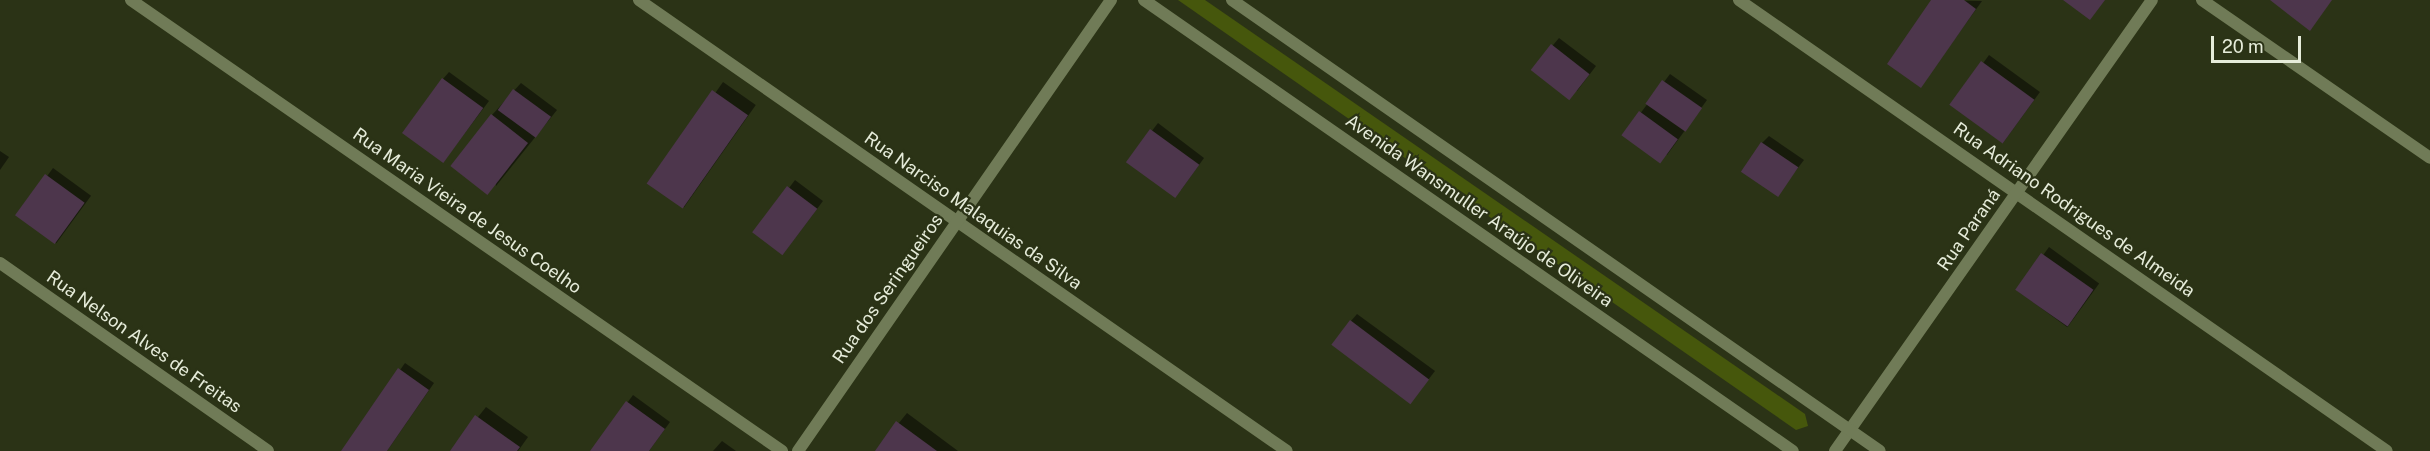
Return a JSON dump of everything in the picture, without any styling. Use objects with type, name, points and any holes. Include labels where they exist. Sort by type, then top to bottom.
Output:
[{"type":"street","name":"Rua Maria Vieira de Jesus Coelho","points":[[130,0],[782,451]]},
{"type":"street","name":"Rua Narciso Malaquias da Silva","points":[[639,0],[1287,451]]},
{"type":"street","name":"Rua dos Seringueiros","points":[[798,451],[1111,0]]},
{"type":"street","name":"Avenida Wansmuller Araújo de Oliveira","points":[[1144,0],[1793,451]]},
{"type":"street","name":"Avenida Wansmuller Araújo de Oliveira","points":[[1232,0],[1880,451]]},
{"type":"street","name":"Rua Adriano Rodrigues de Almeida","points":[[1739,0],[2387,451]]},
{"type":"street","name":"Rua Paraná","points":[[1835,451],[2152,0]]},
{"type":"street","points":[[2202,0],[2430,158]]},
{"type":"street","name":"Rua Nelson Alves de Freitas","points":[[0,263],[268,451]]},
{"type":"green space","points":[[1178,0],[1205,0],[1805,414],[1808,426],[1796,430]]},
{"type":"building","points":[[1931,0],[1964,0],[1976,9],[1921,88],[1887,64]]},
{"type":"building","points":[[2063,0],[2105,0],[2090,20]]},
{"type":"building","points":[[2270,0],[2332,0],[2310,31]]},
{"type":"building","points":[[1551,44],[1590,74],[1569,100],[1531,70]]},
{"type":"building","points":[[1981,61],[2034,100],[2003,143],[1949,105]]},
{"type":"building","points":[[442,78],[483,108],[443,163],[402,133]]},
{"type":"building","points":[[1662,80],[1702,108],[1686,132],[1645,104]]},
{"type":"building","points":[[513,89],[551,117],[536,138],[498,110]]},
{"type":"building","points":[[712,90],[748,115],[683,209],[647,183]]},
{"type":"building","points":[[1639,111],[1678,139],[1660,163],[1621,135]]},
{"type":"building","points":[[491,114],[528,143],[487,195],[450,166]]},
{"type":"building","points":[[1150,129],[1199,165],[1175,198],[1126,162]]},
{"type":"building","points":[[1761,142],[1798,167],[1778,197],[1741,172]]},
{"type":"building","points":[[45,174],[85,203],[55,244],[15,215]]},
{"type":"building","points":[[787,186],[817,209],[782,255],[752,232]]},
{"type":"building","points":[[2041,253],[2093,290],[2068,327],[2015,290]]},
{"type":"building","points":[[1350,320],[1429,380],[1410,404],[1331,345]]},
{"type":"building","points":[[398,368],[429,390],[387,451],[341,451]]},
{"type":"building","points":[[626,401],[665,429],[649,451],[590,451]]},
{"type":"building","points":[[475,415],[520,447],[517,451],[450,451]]},
{"type":"building","points":[[896,421],[937,451],[875,451]]}]
